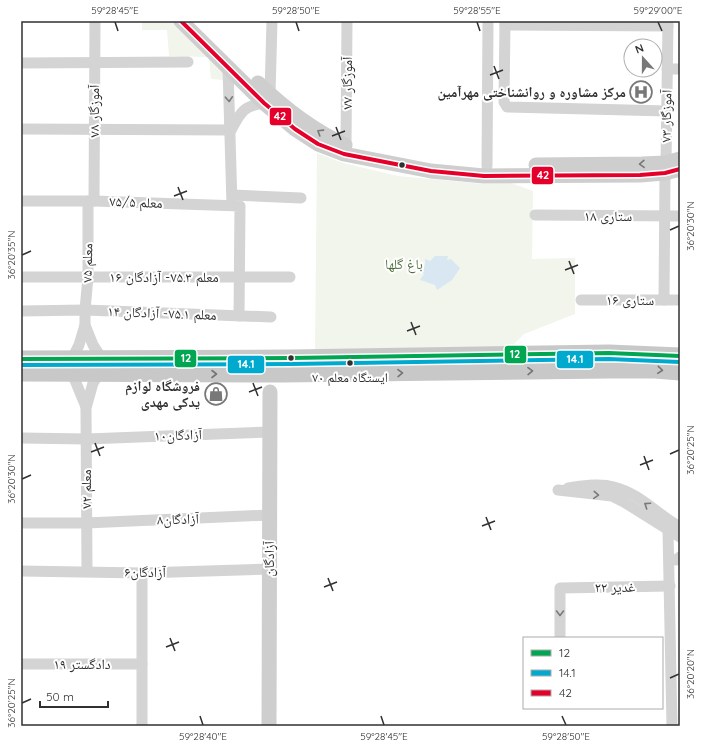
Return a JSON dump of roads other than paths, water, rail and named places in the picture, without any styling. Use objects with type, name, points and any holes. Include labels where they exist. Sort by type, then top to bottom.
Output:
[{"type":"main road","points":[[181,21],[228,68],[267,98],[323,134],[346,145],[403,157],[487,166],[673,166]]},
{"type":"main road","points":[[196,21],[295,129],[318,144],[344,154],[402,166],[484,176],[640,175],[673,166]]},
{"type":"main road","points":[[21,359],[72,366],[101,366],[609,352],[680,356]]},
{"type":"main road","points":[[21,373],[72,366]]},
{"type":"main road","points":[[101,366],[257,374],[609,370],[655,370],[680,372]]},
{"type":"main road","points":[[257,374],[270,392],[283,374]]},
{"type":"main road","name":"آزادگان","points":[[269,726],[270,392]]},
{"type":"street","name":"آموزگار ۷۸","points":[[91,201],[94,129],[95,21]]},
{"type":"street","points":[[231,130],[242,111],[249,105],[267,98],[272,21]]},
{"type":"street","name":"۷۷ آموزگار","points":[[346,145],[347,21]]},
{"type":"street","points":[[487,166],[488,21]]},
{"type":"street","points":[[666,111],[507,107],[504,102],[505,23],[668,24]]},
{"type":"street","name":"۷۳ آموزگار","points":[[664,300],[665,216],[673,166],[666,111],[668,24]]},
{"type":"street","points":[[21,63],[188,62]]},
{"type":"street","points":[[228,68],[232,200],[240,206],[239,316]]},
{"type":"street","points":[[667,69],[680,69]]},
{"type":"street","points":[[21,129],[231,130]]},
{"type":"street","name":"معلم ۷۵/۵","points":[[21,201],[232,200],[301,198]]},
{"type":"street","name":"معلم ۷۵","points":[[85,325],[91,201]]},
{"type":"street","name":"ستاری ۱۸","points":[[535,215],[680,216]]},
{"type":"street","name":"معلم ۷۵.۳- آزادگان ۱۶","points":[[21,277],[290,277]]},
{"type":"street","name":"ستاری ۱۶","points":[[581,300],[680,300]]},
{"type":"street","name":"معلم ۷۵.۱- آزادگان ۱۴","points":[[21,311],[85,310],[271,317]]},
{"type":"street","points":[[85,325],[101,366],[93,383],[86,408]]},
{"type":"street","points":[[85,325],[72,366],[86,408]]},
{"type":"street","name":"معلم ۷۲","points":[[86,408],[87,571]]},
{"type":"street","name":"آزادگان۱۰","points":[[21,438],[87,439],[270,432]]},
{"type":"street","points":[[670,586],[678,559],[676,531],[629,493],[614,487],[589,485],[558,490],[612,496],[676,531]]},
{"type":"street","name":"آزادگان۸","points":[[21,523],[86,523],[270,515]]},
{"type":"street","points":[[672,726],[666,665],[670,586],[676,531]]},
{"type":"street","name":"آزادگان۶","points":[[21,571],[142,573],[270,569]]},
{"type":"street","points":[[142,573],[142,726]]},
{"type":"street","name":"غدیر ۲۲","points":[[560,637],[560,588],[670,586]]},
{"type":"street","name":"دادگستر ۱۹","points":[[21,664],[142,664]]},
{"type":"place","name":"مرکز مشاوره و روانشناختی مهرآمین","points":[[641,92]]},
{"type":"place","name":"ایستگاه معلم ۷۰","points":[[350,363]]},
{"type":"place","name":"فروشگاه لوازم یدکی مهدی","points":[[216,394]]},
{"type":"park label","name":"باغ گلها","points":[[404,264]]}]
